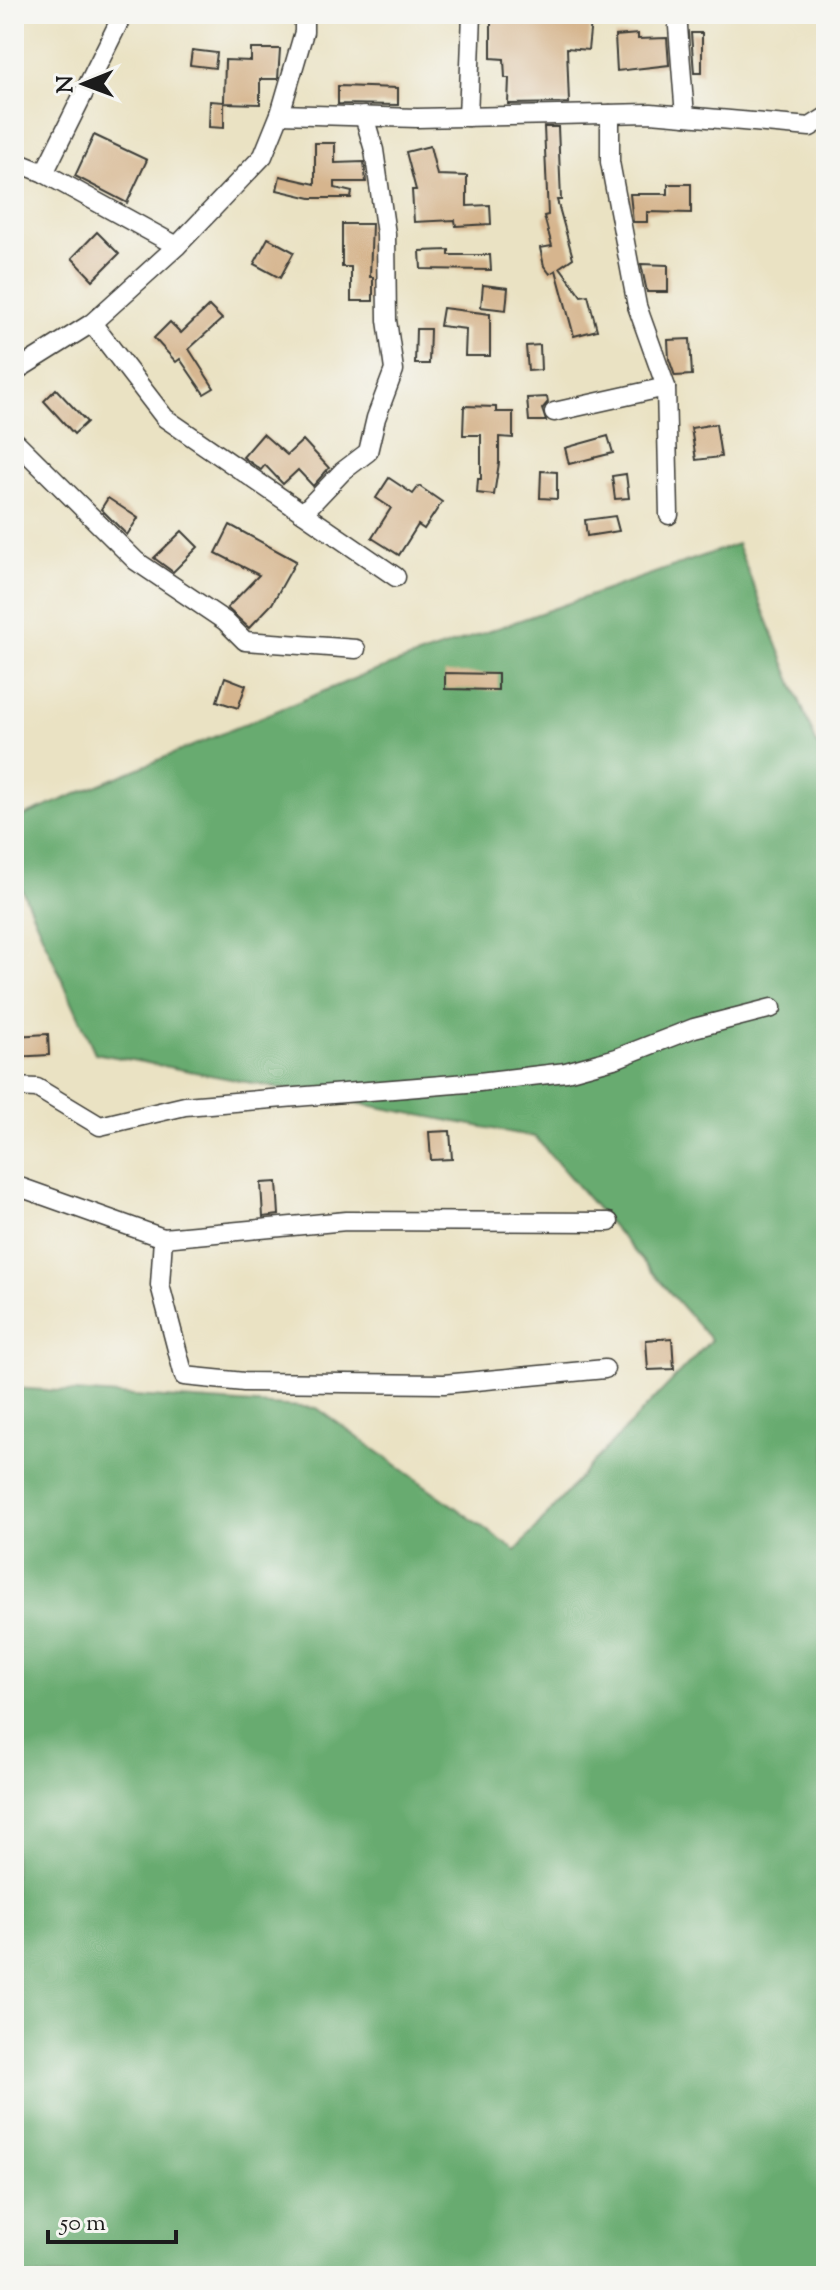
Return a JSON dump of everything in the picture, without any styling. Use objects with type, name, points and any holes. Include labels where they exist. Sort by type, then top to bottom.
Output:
[{"type":"street","points":[[44,173],[123,14]]},
{"type":"street","points":[[14,372],[92,323],[177,246],[263,156],[280,114],[304,32],[304,14]]},
{"type":"street","points":[[468,117],[472,14]]},
{"type":"street","points":[[677,14],[685,116]]},
{"type":"street","points":[[280,114],[468,117],[651,113],[810,127],[826,117]]},
{"type":"street","points":[[610,114],[610,162],[637,306],[666,387],[669,515]]},
{"type":"street","points":[[303,513],[343,471],[368,452],[376,418],[394,370],[387,320],[386,234],[374,150],[364,116]]},
{"type":"street","points":[[14,161],[44,173],[177,246]]},
{"type":"street","points":[[92,323],[165,418],[396,577]]},
{"type":"street","points":[[554,412],[666,387]]},
{"type":"street","points":[[14,440],[136,561],[225,621],[245,641],[356,649]]},
{"type":"street","points":[[14,1087],[37,1088],[100,1126],[185,1106],[566,1072],[617,1058],[694,1028],[772,1008]]},
{"type":"street","points":[[14,1185],[163,1238],[346,1221],[609,1222]]},
{"type":"street","points":[[163,1238],[160,1285],[184,1376],[244,1382],[444,1384],[605,1369]]},
{"type":"green space","points":[[737,544],[826,767],[826,2276],[14,2276],[14,1388],[317,1408],[516,1551],[588,1468],[711,1340],[535,1137],[95,1053],[14,872],[14,820],[358,677]]},
{"type":"building","points":[[491,14],[526,14],[591,21],[588,50],[567,48],[569,103],[508,104],[509,78],[505,78],[504,59],[491,58]]},
{"type":"building","points":[[691,33],[702,33],[702,73],[694,73]]},
{"type":"building","points":[[638,34],[638,39],[667,38],[669,65],[617,71],[615,36]]},
{"type":"building","points":[[251,49],[280,49],[278,79],[260,79],[260,104],[224,103],[224,128],[209,127],[210,101],[224,102],[225,60],[251,61]]},
{"type":"building","points":[[192,50],[217,53],[215,68],[190,65]]},
{"type":"building","points":[[338,86],[398,88],[398,105],[338,104]]},
{"type":"building","points":[[544,127],[558,127],[561,200],[557,200],[573,258],[560,267],[581,296],[588,295],[597,330],[574,336],[556,270],[550,274],[544,266],[540,248],[552,246],[544,216],[548,215]]},
{"type":"building","points":[[94,135],[147,160],[127,203],[75,176]]},
{"type":"building","points":[[315,143],[335,143],[335,163],[364,162],[366,182],[335,182],[335,188],[352,192],[351,198],[311,198],[277,190],[280,176],[315,184]]},
{"type":"building","points":[[430,146],[437,175],[467,176],[467,206],[490,205],[491,224],[456,226],[455,220],[414,222],[412,190],[416,190],[406,152]]},
{"type":"building","points":[[668,184],[691,184],[691,213],[647,212],[647,222],[633,222],[630,194],[668,194]]},
{"type":"building","points":[[342,224],[372,224],[370,277],[373,277],[373,301],[351,301],[351,267],[342,267]]},
{"type":"building","points":[[97,232],[119,254],[93,280],[72,258]]},
{"type":"building","points":[[268,238],[294,252],[280,278],[254,264]]},
{"type":"building","points":[[449,250],[449,255],[490,255],[491,270],[421,269],[420,251]]},
{"type":"building","points":[[641,264],[668,265],[668,292],[647,292]]},
{"type":"building","points":[[483,285],[508,288],[506,310],[481,307]]},
{"type":"building","points":[[209,306],[222,319],[189,349],[214,388],[204,394],[180,359],[176,362],[154,338],[170,322],[181,333]]},
{"type":"building","points":[[443,308],[490,314],[490,356],[465,356],[466,329],[440,326]]},
{"type":"building","points":[[416,329],[430,329],[429,364],[415,364]]},
{"type":"building","points":[[690,339],[692,375],[675,376],[669,359],[668,340]]},
{"type":"building","points":[[540,345],[541,370],[528,371],[526,346]]},
{"type":"building","points":[[56,389],[87,422],[74,434],[44,401]]},
{"type":"building","points":[[547,397],[548,402],[542,409],[546,421],[529,421],[527,398]]},
{"type":"building","points":[[464,406],[496,407],[496,412],[513,412],[513,438],[499,437],[494,495],[477,493],[478,479],[481,479],[481,435],[463,435]]},
{"type":"building","points":[[716,424],[721,457],[696,460],[691,428]]},
{"type":"building","points":[[263,434],[287,455],[303,440],[329,468],[313,486],[298,470],[283,484],[265,465],[261,470],[243,457]]},
{"type":"building","points":[[608,436],[613,453],[569,464],[565,448]]},
{"type":"building","points":[[541,471],[557,472],[557,499],[540,498]]},
{"type":"building","points":[[626,474],[629,498],[615,499],[612,476]]},
{"type":"building","points":[[389,478],[413,494],[419,486],[442,502],[424,529],[418,525],[399,555],[372,538],[391,508],[376,498]]},
{"type":"building","points":[[108,498],[138,518],[127,535],[101,509]]},
{"type":"building","points":[[615,516],[619,531],[587,536],[585,520]]},
{"type":"building","points":[[230,525],[296,561],[272,604],[249,628],[227,608],[259,575],[216,553]]},
{"type":"building","points":[[182,531],[198,547],[173,572],[154,558]]},
{"type":"building","points":[[445,673],[498,674],[498,690],[445,689]]},
{"type":"building","points":[[225,677],[246,685],[238,708],[217,701]]},
{"type":"building","points":[[48,1034],[49,1055],[14,1057],[14,1036]]},
{"type":"building","points":[[450,1131],[452,1159],[431,1160],[429,1132]]},
{"type":"building","points":[[277,1182],[279,1215],[263,1217],[261,1183]]},
{"type":"building","points":[[672,1338],[674,1369],[648,1370],[646,1340]]}]
